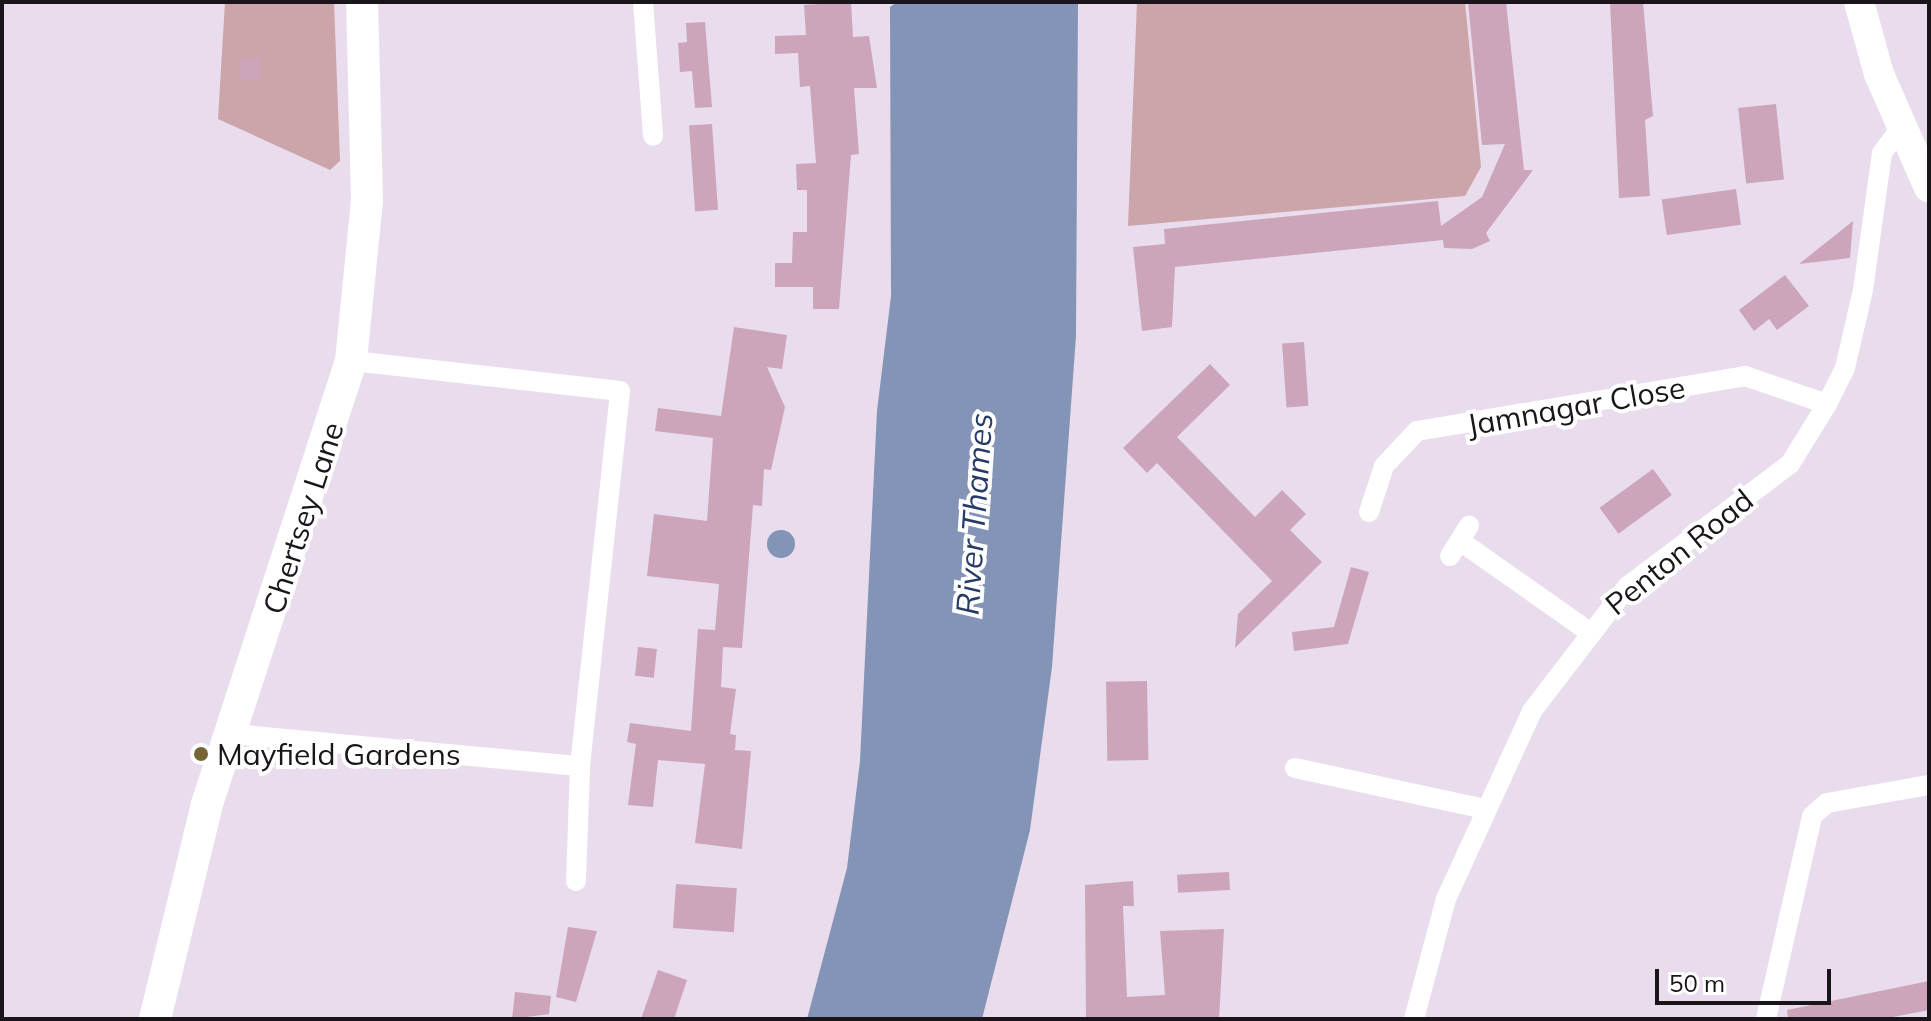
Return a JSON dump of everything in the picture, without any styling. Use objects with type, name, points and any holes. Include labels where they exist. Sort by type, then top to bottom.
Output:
[{"type":"main road","name":"Chertsey Lane","points":[[155,1019],[184,882],[351,361],[367,202],[362,2]]},
{"type":"main road","points":[[1859,2],[1901,128],[1929,188]]},
{"type":"street","points":[[643,2],[653,136]]},
{"type":"street","name":"Penton Road","points":[[1414,1019],[1446,899],[1484,809],[1532,711],[1588,631],[1628,586],[1790,464],[1827,404],[1845,368],[1863,290],[1882,153],[1901,128]]},
{"type":"street","points":[[351,361],[620,391],[580,766],[576,881]]},
{"type":"street","name":"Jamnagar Close","points":[[1369,512],[1384,466],[1417,431],[1745,376],[1827,404]]},
{"type":"street","points":[[1460,541],[1588,631]]},
{"type":"street","points":[[233,734],[580,766]]},
{"type":"street","points":[[1295,768],[1484,809]]},
{"type":"street","points":[[1766,1019],[1812,816],[1827,803],[1929,785]]},
{"type":"shaded area","points":[[225,2],[334,2],[340,161],[330,170],[218,119]]},
{"type":"shaded area","points":[[1137,2],[1465,2],[1481,167],[1465,196],[1128,226]]},
{"type":"water","name":"River Thames","points":[[897,2],[1078,2],[1076,336],[1052,667],[1030,830],[982,1019],[807,1019],[847,868],[860,761],[877,411],[891,296],[890,7]]},
{"type":"water","points":[[781,530],[791,534],[795,544],[791,554],[781,558],[771,554],[767,544],[771,534]]},
{"type":"building","points":[[851,2],[853,37],[869,36],[877,88],[854,88],[859,154],[851,155],[839,309],[813,309],[813,287],[775,287],[775,263],[792,263],[793,232],[807,232],[807,190],[797,190],[796,164],[816,163],[810,86],[800,87],[798,53],[775,54],[775,36],[806,35],[804,5]]},
{"type":"building","points":[[1468,2],[1506,2],[1524,170],[1533,170],[1486,233],[1490,241],[1472,249],[1444,248],[1443,240],[1175,267],[1172,327],[1142,331],[1133,247],[1165,244],[1164,229],[1438,201],[1441,226],[1482,197],[1505,144],[1482,145]]},
{"type":"building","points":[[1610,2],[1643,2],[1653,116],[1645,120],[1650,196],[1619,198]]},
{"type":"building","points":[[705,22],[712,107],[695,108],[692,71],[680,72],[678,43],[687,42],[686,23]]},
{"type":"building","points":[[259,58],[261,79],[241,81],[239,60]]},
{"type":"building","points":[[1776,104],[1784,180],[1746,184],[1738,108]]},
{"type":"building","points":[[712,124],[718,210],[695,211],[689,126]]},
{"type":"building","points":[[1736,189],[1741,225],[1667,235],[1662,199]]},
{"type":"building","points":[[1853,221],[1850,258],[1799,264]]},
{"type":"building","points":[[1785,275],[1809,306],[1777,330],[1769,319],[1754,331],[1739,310]]},
{"type":"building","points":[[734,327],[787,335],[782,369],[767,367],[785,407],[771,470],[764,469],[762,506],[753,505],[742,648],[723,647],[721,687],[736,689],[730,734],[736,735],[735,750],[751,751],[742,849],[695,843],[705,764],[658,760],[653,807],[628,805],[636,744],[627,742],[630,723],[691,731],[698,629],[715,630],[719,584],[647,576],[654,514],[707,521],[713,438],[655,431],[658,408],[721,416]]},
{"type":"building","points":[[1304,342],[1308,406],[1287,407],[1282,344]]},
{"type":"building","points":[[1210,364],[1230,385],[1177,437],[1255,517],[1282,490],[1306,514],[1290,530],[1322,562],[1235,648],[1238,614],[1272,581],[1157,463],[1147,473],[1123,448]]},
{"type":"building","points":[[1653,469],[1672,495],[1618,534],[1600,508]]},
{"type":"building","points":[[1351,567],[1369,572],[1348,644],[1294,651],[1292,632],[1334,627]]},
{"type":"building","points":[[638,647],[657,649],[654,678],[635,676]]},
{"type":"building","points":[[1147,681],[1148,760],[1107,761],[1106,682]]},
{"type":"building","points":[[1229,872],[1230,890],[1178,893],[1177,875]]},
{"type":"building","points":[[1133,881],[1134,906],[1123,906],[1127,997],[1165,995],[1160,931],[1224,929],[1219,1019],[1086,1019],[1085,885]]},
{"type":"building","points":[[676,884],[737,888],[734,932],[673,928]]},
{"type":"building","points":[[568,927],[597,931],[576,1002],[556,997]]},
{"type":"building","points":[[658,970],[687,980],[674,1019],[641,1019]]},
{"type":"building","points":[[1929,981],[1929,1010],[1883,1019],[1788,1019],[1787,1010]]},
{"type":"building","points":[[515,992],[551,996],[549,1014],[512,1019]]},
{"type":"place","name":"Mayfield Gardens","points":[[201,754]]}]
